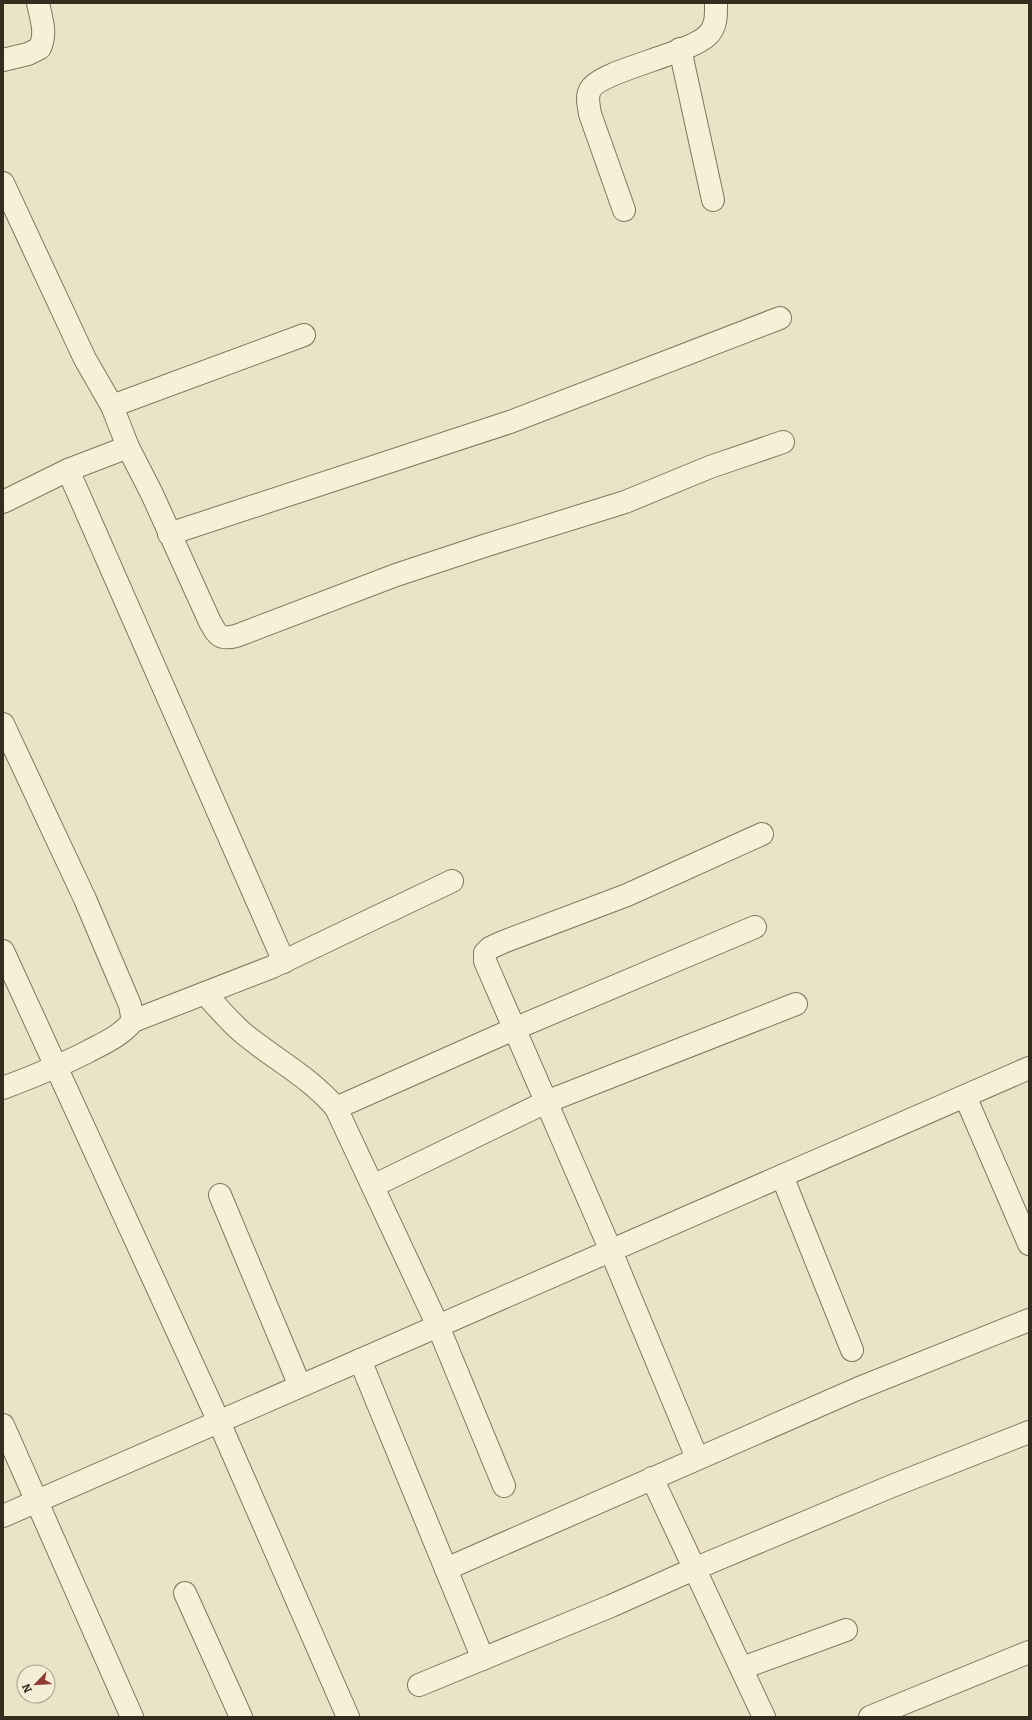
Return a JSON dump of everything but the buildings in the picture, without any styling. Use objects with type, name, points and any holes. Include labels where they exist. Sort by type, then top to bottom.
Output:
[{"type":"street","points":[[3,60],[28,54],[40,48],[44,39],[38,3]]},
{"type":"street","points":[[624,210],[590,114],[587,98],[590,90],[594,85],[609,77],[692,45],[708,35],[715,23],[716,3]]},
{"type":"street","points":[[680,50],[713,200]]},
{"type":"street","points":[[3,183],[85,359],[112,406],[128,447],[210,622],[218,636],[227,638],[236,636],[396,575],[625,502],[710,467],[783,442]]},
{"type":"street","points":[[169,534],[510,422],[780,318]]},
{"type":"street","points":[[112,406],[304,335]]},
{"type":"street","points":[[3,502],[68,470],[128,447]]},
{"type":"street","points":[[68,470],[284,962]]},
{"type":"street","points":[[3,724],[85,899],[130,1005],[132,1021]]},
{"type":"street","points":[[697,1458],[611,1251],[485,961],[485,953],[490,948],[627,895],[762,834]]},
{"type":"street","points":[[3,1088],[56,1067],[111,1040],[125,1030],[132,1021],[284,962],[452,881]]},
{"type":"street","points":[[336,1108],[514,1029],[755,928]]},
{"type":"street","points":[[3,951],[219,1422],[348,1717]]},
{"type":"street","points":[[205,993],[244,1033],[323,1092],[336,1108],[438,1326],[504,1486]]},
{"type":"street","points":[[373,1186],[546,1102],[796,1004]]},
{"type":"street","points":[[3,1516],[1029,1068]]},
{"type":"street","points":[[965,1096],[1029,1244]]},
{"type":"street","points":[[782,1176],[852,1350]]},
{"type":"street","points":[[220,1195],[300,1386]]},
{"type":"street","points":[[446,1569],[857,1389],[1029,1320]]},
{"type":"street","points":[[360,1360],[483,1659]]},
{"type":"street","points":[[3,1425],[132,1717]]},
{"type":"street","points":[[419,1685],[611,1606],[694,1569],[892,1486],[1029,1432]]},
{"type":"street","points":[[652,1478],[764,1717]]},
{"type":"street","points":[[185,1593],[241,1717]]},
{"type":"street","points":[[742,1668],[846,1630]]},
{"type":"street","points":[[870,1717],[1029,1652]]}]
